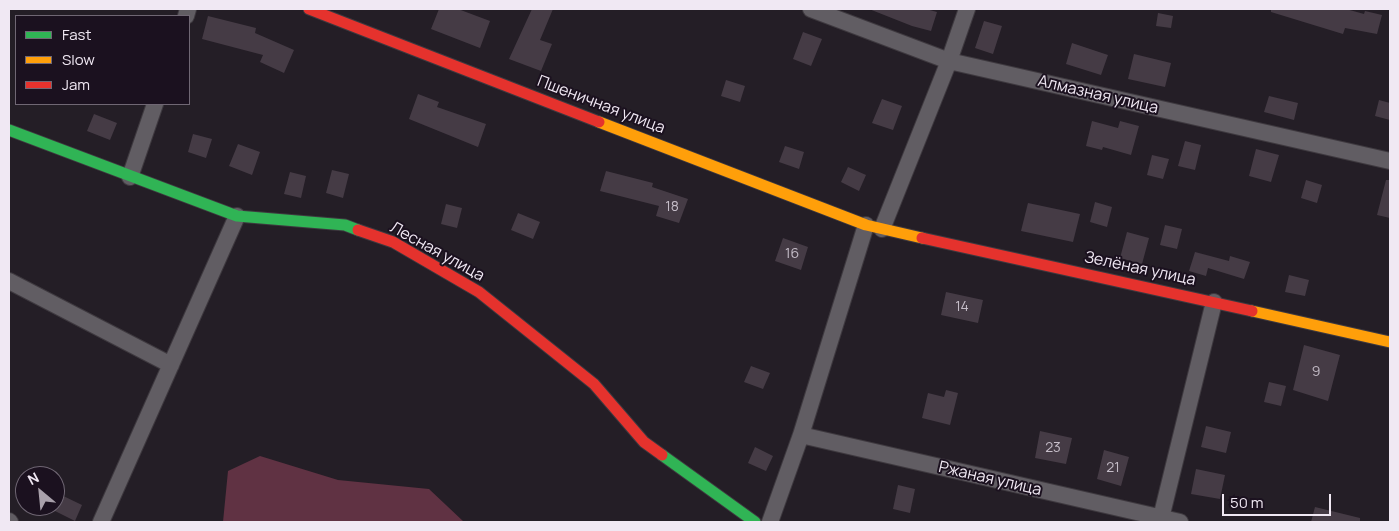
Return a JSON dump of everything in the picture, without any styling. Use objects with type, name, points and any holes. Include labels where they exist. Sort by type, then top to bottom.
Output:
[{"type":"street","name":"Пшеничная улица","points":[[309,9],[874,227]]},
{"type":"street","name":"Алмазная улица","points":[[811,9],[949,61],[1390,161]]},
{"type":"street","points":[[770,522],[874,227],[949,61],[967,9]]},
{"type":"street","points":[[130,177],[155,105]]},
{"type":"street","name":"Лесная улица","points":[[9,130],[237,216],[345,225],[392,242],[479,292],[594,384],[644,442],[755,522]]},
{"type":"street","points":[[101,522],[237,216]]},
{"type":"street","name":"Зелёная улица","points":[[874,227],[1390,342]]},
{"type":"street","points":[[9,281],[171,365]]},
{"type":"street","points":[[1161,520],[1214,302]]},
{"type":"street","name":"Ржаная улица","points":[[800,435],[1161,520],[1180,522]]},
{"type":"shaded area","points":[[260,456],[338,480],[429,489],[464,522],[223,522],[228,471]]},
{"type":"building","points":[[439,9],[458,9],[490,21],[480,48],[431,29]]},
{"type":"building","points":[[532,9],[553,9],[540,40],[552,44],[541,71],[509,59]]},
{"type":"building","points":[[869,9],[926,9],[937,12],[931,31],[912,26]]},
{"type":"building","points":[[1271,9],[1346,9],[1364,14],[1365,11],[1382,15],[1377,34],[1345,28],[1343,34],[1271,12]]},
{"type":"building","points":[[1158,13],[1173,16],[1171,28],[1156,26]]},
{"type":"building","points":[[208,16],[256,28],[255,33],[294,50],[284,73],[260,62],[263,55],[202,39]]},
{"type":"building","points":[[984,21],[1002,26],[993,54],[975,48]]},
{"type":"building","points":[[803,32],[822,39],[811,66],[793,59]]},
{"type":"building","points":[[1072,43],[1108,55],[1101,75],[1066,64]]},
{"type":"building","points":[[1134,54],[1171,63],[1165,87],[1128,79]]},
{"type":"building","points":[[726,80],[745,86],[740,102],[721,96]]},
{"type":"building","points":[[418,94],[439,102],[437,107],[486,124],[478,147],[409,119]]},
{"type":"building","points":[[1269,96],[1298,103],[1294,120],[1264,112]]},
{"type":"building","points":[[882,99],[902,106],[893,130],[872,123]]},
{"type":"building","points":[[1379,100],[1390,103],[1390,120],[1375,116]]},
{"type":"building","points":[[94,114],[117,123],[110,140],[87,131]]},
{"type":"building","points":[[1092,121],[1118,128],[1120,121],[1139,126],[1131,155],[1103,147],[1102,150],[1086,146]]},
{"type":"building","points":[[193,134],[212,139],[206,158],[188,152]]},
{"type":"building","points":[[1185,141],[1201,145],[1195,170],[1178,166]]},
{"type":"building","points":[[238,144],[260,152],[252,175],[229,166]]},
{"type":"building","points":[[785,146],[804,152],[799,169],[779,162]]},
{"type":"building","points":[[1256,149],[1279,155],[1271,182],[1249,176]]},
{"type":"building","points":[[1152,155],[1169,159],[1163,179],[1147,175]]},
{"type":"building","points":[[848,167],[866,175],[859,191],[841,182]]},
{"type":"building","points":[[332,170],[349,174],[343,198],[326,193]]},
{"type":"building","points":[[606,171],[653,183],[652,187],[688,199],[679,223],[656,216],[659,206],[600,191]]},
{"type":"building","points":[[290,172],[306,176],[301,198],[284,194]]},
{"type":"building","points":[[1306,180],[1322,185],[1317,203],[1301,198]]},
{"type":"building","points":[[1386,180],[1390,180],[1390,218],[1377,215]]},
{"type":"building","points":[[1095,202],[1112,207],[1107,227],[1090,222]]},
{"type":"building","points":[[1028,203],[1080,214],[1073,242],[1021,231]]},
{"type":"building","points":[[446,204],[462,208],[457,228],[441,224]]},
{"type":"building","points":[[518,213],[540,222],[533,239],[511,230]]},
{"type":"building","points":[[1165,225],[1182,229],[1177,249],[1160,245]]},
{"type":"building","points":[[1127,232],[1149,238],[1142,264],[1120,258]]},
{"type":"building","points":[[783,238],[808,247],[801,270],[775,261]]},
{"type":"building","points":[[1195,252],[1229,261],[1230,256],[1250,262],[1244,279],[1208,268],[1206,276],[1189,271]]},
{"type":"building","points":[[1289,275],[1309,280],[1305,296],[1285,292]]},
{"type":"building","points":[[946,292],[983,300],[978,323],[941,315]]},
{"type":"building","points":[[1304,345],[1340,355],[1328,401],[1293,390]]},
{"type":"building","points":[[751,366],[770,373],[763,389],[744,382]]},
{"type":"building","points":[[1269,382],[1286,386],[1281,406],[1264,402]]},
{"type":"building","points":[[946,390],[958,393],[950,425],[922,418],[928,393],[944,397]]},
{"type":"building","points":[[1206,426],[1231,432],[1226,453],[1201,447]]},
{"type":"building","points":[[1040,431],[1072,438],[1066,464],[1035,458]]},
{"type":"building","points":[[755,447],[773,456],[766,471],[748,463]]},
{"type":"building","points":[[1104,450],[1129,457],[1121,486],[1097,479]]},
{"type":"building","points":[[1196,469],[1225,475],[1220,499],[1191,494]]},
{"type":"building","points":[[898,485],[915,489],[910,513],[893,509]]},
{"type":"building","points":[[65,497],[82,505],[75,521],[65,516]]},
{"type":"building","points":[[1315,507],[1360,518],[1360,522],[1311,522]]},
{"type":"traffic: fast","points":[[9,130],[237,216],[345,225],[358,230]]},
{"type":"traffic: fast","points":[[662,455],[755,522]]},
{"type":"traffic: slow","points":[[599,122],[866,225],[922,238]]},
{"type":"traffic: slow","points":[[1252,311],[1390,342]]},
{"type":"traffic: jam","points":[[309,9],[599,122]]},
{"type":"traffic: jam","points":[[358,230],[393,242],[479,292],[594,384],[644,442],[662,455]]},
{"type":"traffic: jam","points":[[922,238],[1252,311]]}]
